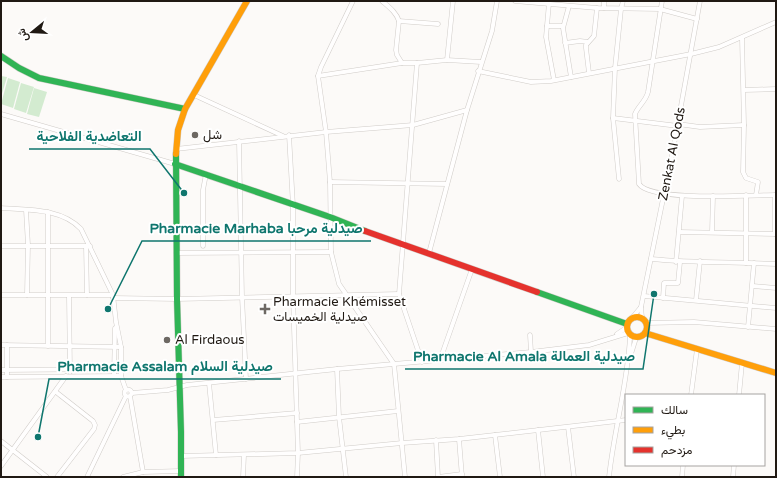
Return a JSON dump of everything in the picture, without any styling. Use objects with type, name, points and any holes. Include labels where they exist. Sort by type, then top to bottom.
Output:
[{"type":"street","points":[[123,477],[143,472],[181,474],[175,164],[179,125],[185,109],[247,1]]},
{"type":"street","points":[[353,1],[318,76],[326,132],[330,182],[331,252],[339,284],[394,364],[405,477]]},
{"type":"street","points":[[382,1],[396,13],[399,21],[396,50],[402,63]]},
{"type":"street","points":[[447,60],[453,1]]},
{"type":"street","points":[[429,253],[478,71],[492,31],[497,1]]},
{"type":"street","points":[[515,1],[548,2],[569,6],[597,8],[660,9],[696,19]]},
{"type":"street","points":[[576,1],[576,6]]},
{"type":"street","points":[[604,1],[604,8]]},
{"type":"street","points":[[619,179],[613,118],[615,68],[623,1]]},
{"type":"street","points":[[662,1],[647,97],[637,109],[635,114],[639,184],[645,188],[664,194],[682,196],[776,195],[775,234],[679,232]]},
{"type":"street","name":"Zenkat Al Qods","points":[[641,307],[678,125],[700,1]]},
{"type":"street","points":[[548,2],[546,37],[554,80]]},
{"type":"street","points":[[569,6],[563,26],[572,77]]},
{"type":"street","points":[[589,73],[586,48],[588,42],[594,36],[597,8]]},
{"type":"street","points":[[399,21],[438,24]]},
{"type":"street","points":[[478,71],[531,82],[554,80],[691,54],[719,47],[776,22]]},
{"type":"street","points":[[547,26],[563,26]]},
{"type":"street","points":[[742,38],[744,90],[743,172],[746,178],[758,182],[756,195]]},
{"type":"street","points":[[565,43],[580,41],[588,42]]},
{"type":"street","points":[[1,56],[19,68],[39,78],[185,109]]},
{"type":"street","points":[[318,76],[402,63],[447,60],[482,62]]},
{"type":"street","points":[[417,63],[399,294],[422,362]]},
{"type":"street","points":[[744,90],[776,89]]},
{"type":"street","points":[[194,95],[283,136]]},
{"type":"street","points":[[176,149],[283,136],[413,124],[467,110]]},
{"type":"street","points":[[1,114],[175,164],[293,206],[330,217],[353,227],[611,319],[630,328],[642,337],[646,331],[641,307]]},
{"type":"street","points":[[613,118],[700,127],[744,125]]},
{"type":"street","points":[[289,136],[293,206],[293,296],[298,453],[297,477]]},
{"type":"street","points":[[239,141],[242,297],[246,379]]},
{"type":"street","points":[[203,246],[202,190],[206,174]]},
{"type":"street","points":[[330,182],[447,184]]},
{"type":"street","points":[[663,298],[664,284],[678,283],[679,232],[682,196]]},
{"type":"street","points":[[712,232],[713,196]]},
{"type":"street","points":[[746,196],[746,264]]},
{"type":"street","points":[[1,208],[48,212],[64,216],[76,223],[81,229],[113,297],[121,347],[121,376],[126,390],[129,389],[143,472]]},
{"type":"street","points":[[26,210],[28,245],[27,295]]},
{"type":"street","points":[[48,212],[48,346]]},
{"type":"street","points":[[1,246],[88,246]]},
{"type":"street","points":[[87,295],[88,246]]},
{"type":"street","points":[[176,253],[331,252]]},
{"type":"street","points":[[651,259],[678,262],[700,261],[776,264]]},
{"type":"street","points":[[696,300],[700,261]]},
{"type":"street","points":[[748,327],[754,263]]},
{"type":"street","points":[[440,360],[472,269]]},
{"type":"street","points":[[753,286],[776,288]]},
{"type":"street","points":[[1,295],[87,295],[177,299],[399,294]]},
{"type":"street","points":[[1,466],[68,376],[70,370],[69,296]]},
{"type":"street","points":[[644,296],[776,308]]},
{"type":"street","points":[[609,477],[629,358],[630,328],[641,307]]},
{"type":"street","points":[[129,395],[168,390],[180,386],[337,369],[531,352],[589,345],[613,337],[630,328],[637,317],[644,320],[694,322],[776,329]]},
{"type":"street","points":[[114,376],[116,322]]},
{"type":"street","points":[[646,331],[696,349],[776,373]]},
{"type":"street","points":[[530,335],[531,352]]},
{"type":"street","points":[[1,345],[121,347]]},
{"type":"street","points":[[7,345],[7,377]]},
{"type":"street","points":[[691,394],[696,349]]},
{"type":"street","points":[[739,394],[742,363]]},
{"type":"street","points":[[1,370],[121,369]]},
{"type":"street","points":[[337,369],[339,417],[346,477]]},
{"type":"street","points":[[1,377],[121,376]]},
{"type":"street","points":[[209,383],[216,455]]},
{"type":"street","points":[[56,392],[92,420],[95,425],[88,438],[57,477]]},
{"type":"street","points":[[87,477],[129,395]]},
{"type":"street","points":[[297,422],[398,411]]},
{"type":"street","points":[[213,420],[297,413]]},
{"type":"street","points":[[181,456],[298,453],[459,439],[625,420]]},
{"type":"street","points":[[568,427],[574,477]]},
{"type":"street","points":[[538,430],[544,477]]},
{"type":"street","points":[[495,435],[500,477]]},
{"type":"street","points":[[436,440],[438,477],[462,476],[459,439]]},
{"type":"street","points":[[1,441],[47,477]]},
{"type":"street","points":[[243,477],[244,455]]},
{"type":"street","points":[[682,477],[684,466]]},
{"type":"street","points":[[733,477],[734,466]]},
{"type":"green space","points":[[1,76],[7,77],[1,97]]},
{"type":"green space","points":[[8,78],[20,82],[13,108],[1,104]]},
{"type":"green space","points":[[21,83],[34,87],[26,113],[14,109]]},
{"type":"green space","points":[[34,88],[47,92],[39,117],[27,114]]},
{"type":"traffic: fast","points":[[1,56],[19,68],[39,78],[185,109]]},
{"type":"traffic: fast","points":[[176,154],[177,299],[181,477]]},
{"type":"traffic: fast","points":[[175,164],[330,217],[365,231]]},
{"type":"traffic: fast","points":[[537,292],[627,324]]},
{"type":"traffic: slow","points":[[176,154],[178,130],[185,109],[247,1]]},
{"type":"traffic: slow","points":[[633,317],[641,317],[647,323],[647,327],[647,331],[641,337],[633,337],[627,331],[627,323],[633,317]]},
{"type":"traffic: slow","points":[[645,333],[776,373]]},
{"type":"traffic: jam","points":[[365,231],[537,292]]},
{"type":"place","name":"شل","points":[[195,135]]},
{"type":"place","name":"التعاضدية الفلاحية","points":[[184,193]]},
{"type":"place","name":"Pharmacie Al Amala صيدلية العمالة","points":[[654,294]]},
{"type":"place","name":"Pharmacie Marhaba صيدلية مرحبا","points":[[108,309]]},
{"type":"place","name":"Pharmacie Khémisset صيدلية الخميسات","points":[[265,309]]},
{"type":"place","name":"Al Firdaous","points":[[167,340]]},
{"type":"place","name":"Pharmacie Assalam صيدلية السلام","points":[[38,437]]}]
